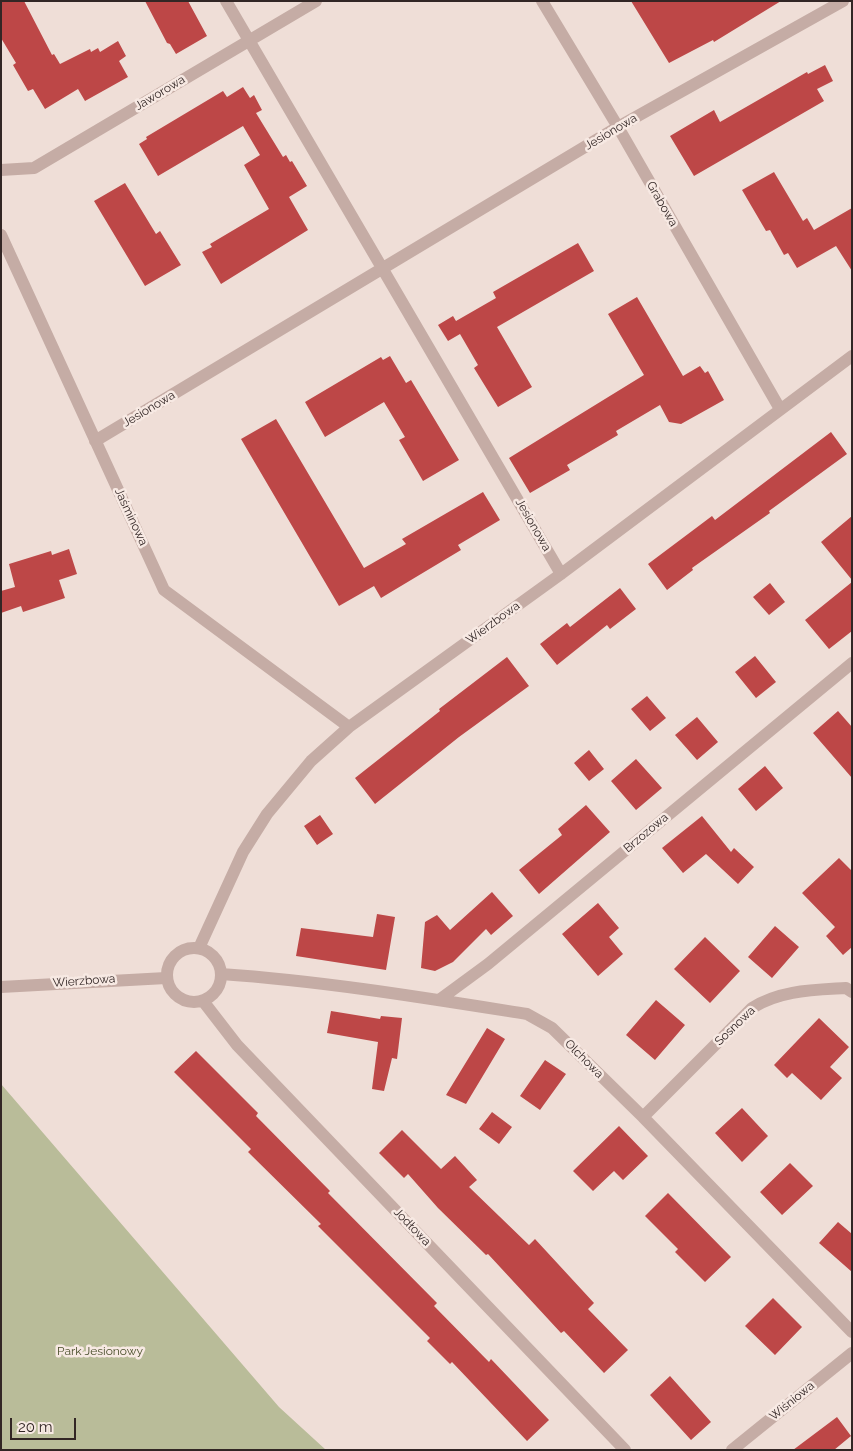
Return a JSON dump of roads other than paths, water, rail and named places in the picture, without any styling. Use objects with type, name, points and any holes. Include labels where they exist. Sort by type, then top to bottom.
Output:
[{"type":"street","name":"Jesionowa","points":[[226,1],[561,574]]},
{"type":"street","name":"Jaworowa","points":[[1,170],[34,168],[316,1]]},
{"type":"street","name":"Grabowa","points":[[542,1],[618,127],[780,409]]},
{"type":"street","name":"Jesionowa","points":[[95,441],[618,127],[843,1]]},
{"type":"street","name":"Jaśminowa","points":[[1,235],[164,590],[349,727]]},
{"type":"street","name":"Wierzbowa","points":[[199,948],[243,852],[267,814],[311,762],[349,727],[561,574],[852,356]]},
{"type":"street","name":"Brzozowa","points":[[439,1000],[488,964],[852,663]]},
{"type":"street","points":[[199,948],[214,957],[221,974],[219,985],[213,994],[204,1001],[191,1002],[179,999],[170,990],[166,978],[172,958],[179,952],[199,948]]},
{"type":"street","name":"Olchowa","points":[[221,974],[262,976],[439,1000],[527,1014],[539,1020],[552,1028],[642,1117],[852,1332]]},
{"type":"street","name":"Wierzbowa","points":[[1,987],[166,978]]},
{"type":"street","name":"Sosnowa","points":[[642,1117],[752,1008],[764,1000],[784,995],[850,988]]},
{"type":"street","name":"Jodłowa","points":[[204,1001],[237,1045],[625,1450]]},
{"type":"street","name":"Wiśniowa","points":[[732,1450],[852,1353]]},
{"type":"park label","name":"Park Jesionowy","points":[[100,1351]]}]
